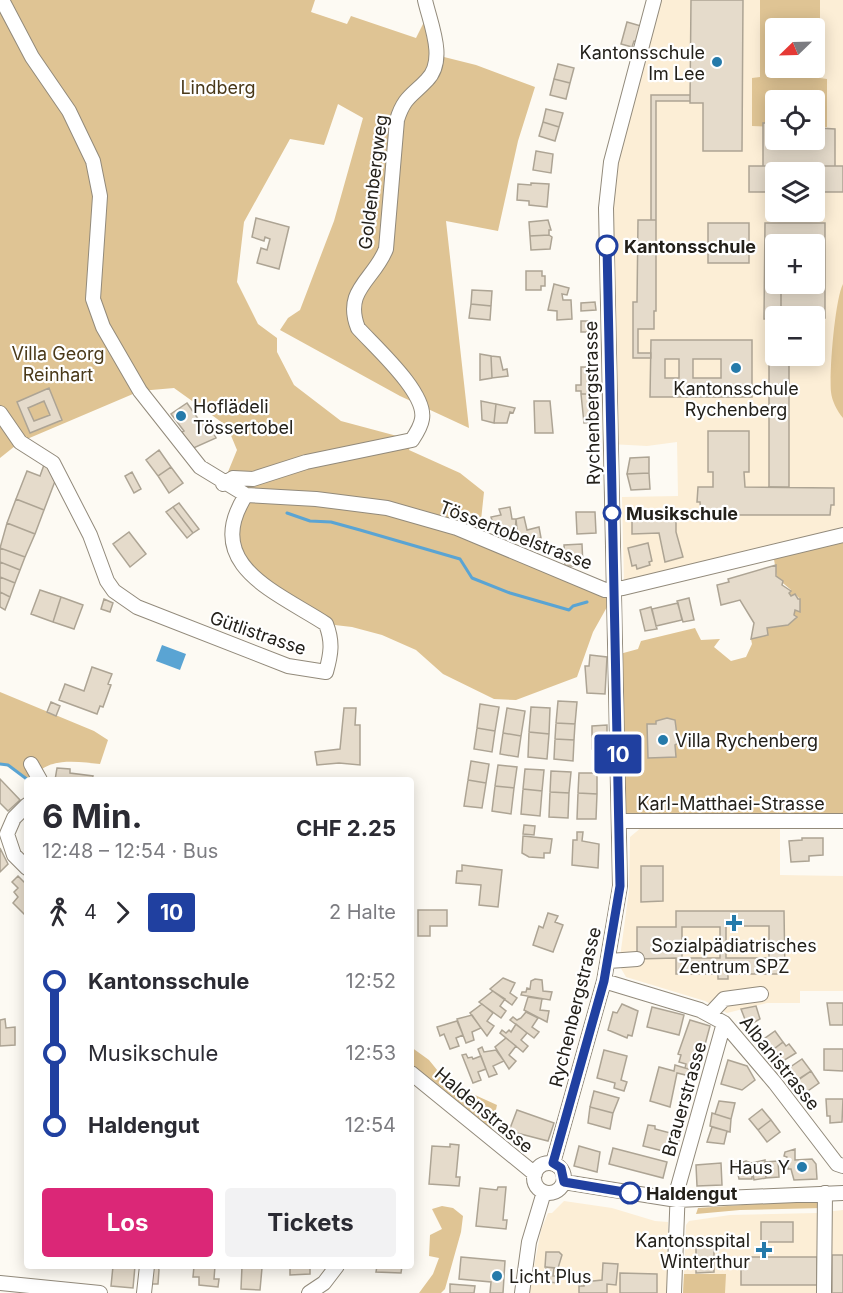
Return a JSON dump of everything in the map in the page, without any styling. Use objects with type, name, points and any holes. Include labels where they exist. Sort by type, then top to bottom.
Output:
[{"type":"street","name":"Tössertobelstrasse","points":[[3,0],[32,57],[69,111],[93,161],[100,196],[93,299],[103,327],[140,391],[200,467],[223,484],[246,495],[316,499],[387,508],[457,528],[605,590],[614,590],[843,536]]},
{"type":"street","name":"Goldenbergweg","points":[[223,484],[233,478],[253,479],[306,462],[412,440],[418,430],[423,417],[416,392],[358,328],[353,315],[353,301],[359,289],[381,261],[386,249],[397,120],[401,107],[406,98],[429,79],[436,64],[425,0]]},
{"type":"street","name":"Rychenbergstrasse","points":[[553,1163],[609,961],[620,886],[606,208],[611,162],[654,0]]},
{"type":"street","name":"Gütlistrasse","points":[[0,413],[20,442],[53,463],[90,535],[107,581],[114,591],[137,607],[288,666],[326,672],[332,638],[326,624],[245,571],[232,551],[231,528],[237,509],[246,495]]},
{"type":"street","points":[[31,764],[38,777]]},
{"type":"street","points":[[24,808],[14,818],[7,834],[14,855],[24,865]]},
{"type":"street","name":"Karl-Matthaei-Strasse","points":[[620,821],[843,821]]},
{"type":"street","points":[[609,961],[637,959]]},
{"type":"street","name":"Albanistrasse","points":[[604,981],[711,1014],[724,1023],[771,1087],[837,1164],[843,1166]]},
{"type":"street","points":[[711,1014],[724,999],[761,994]]},
{"type":"street","name":"Brauerstrasse","points":[[674,1293],[679,1182],[724,1023]]},
{"type":"street","name":"Haldenstrasse","points":[[414,1075],[535,1174]]},
{"type":"street","name":"Haldenstrasse","points":[[544,1192],[537,1187],[535,1174],[540,1166],[553,1163],[561,1168],[564,1182]]},
{"type":"street","points":[[522,1293],[529,1242],[544,1192],[558,1190],[564,1182],[677,1200],[843,1193]]},
{"type":"street","points":[[824,1293],[825,1193]]},
{"type":"street","points":[[144,1293],[147,1269]]},
{"type":"street","points":[[309,1293],[324,1282],[335,1269]]},
{"type":"street","points":[[0,1283],[100,1293]]},
{"type":"shaded area","points":[[654,0],[843,0],[843,535],[624,584],[622,497],[678,496],[677,442],[647,446],[610,444],[606,208]]},
{"type":"shaded area","name":"Sozialpädiatrisches Zentrum SPZ","points":[[642,827],[780,827],[780,875],[843,876],[843,991],[800,991],[800,1003],[767,1003],[727,1013],[705,1001],[626,977],[619,965],[629,890],[630,837]]},
{"type":"shaded area","points":[[564,1201],[612,1208],[655,1221],[668,1222],[667,1293],[529,1293],[541,1230],[548,1213],[552,1213]]},
{"type":"shaded area","name":"Kantonsspital Winterthur","points":[[843,1210],[843,1293],[683,1293],[686,1225],[689,1221],[730,1215],[816,1213]]},
{"type":"green space","points":[[0,0],[315,0],[311,12],[347,24],[351,16],[416,38],[428,14],[436,55],[476,65],[535,87],[518,141],[498,231],[446,221],[469,428],[400,396],[280,330],[288,318],[300,310],[334,221],[363,118],[338,104],[324,145],[290,139],[244,222],[237,282],[258,324],[277,338],[277,352],[294,385],[341,421],[412,440],[409,450],[460,473],[484,492],[479,539],[605,590],[607,607],[593,632],[577,677],[516,700],[494,699],[443,674],[416,650],[382,635],[352,627],[326,624],[245,571],[233,551],[246,495],[223,484],[237,450],[227,426],[174,388],[140,391],[20,442],[0,458]]},
{"type":"green space","points":[[760,0],[820,0],[820,18],[765,18],[765,78],[827,79],[827,127],[825,127],[825,90],[765,90],[765,127],[752,126],[752,78],[760,77]]},
{"type":"green space","points":[[843,284],[843,418],[834,402],[831,383],[835,320]]},
{"type":"green space","points":[[843,535],[843,821],[620,821],[616,655],[638,649],[641,641],[695,628],[701,640],[720,639],[714,647],[731,661],[746,657],[752,644],[751,639],[768,635],[767,628],[788,625],[797,617],[794,615],[795,610],[800,611],[800,599],[795,594],[791,596],[789,593],[791,590],[777,578],[773,553]]},
{"type":"green space","points":[[0,692],[94,731],[108,740],[100,764],[63,762],[45,767],[36,777],[24,777],[0,764]]},
{"type":"green space","points":[[414,1049],[429,1060],[446,1081],[497,1105],[491,1133],[414,1066]]},
{"type":"green space","points":[[817,1200],[822,1208],[740,1210],[696,1214],[698,1208]]},
{"type":"green space","points":[[442,1206],[453,1208],[463,1216],[461,1232],[445,1289],[441,1293],[419,1293],[433,1274],[439,1258],[429,1256],[430,1235],[442,1229],[432,1209]]},
{"type":"green space","points":[[684,1274],[726,1274],[725,1293],[683,1293]]},
{"type":"water","points":[[162,645],[186,654],[180,670],[156,661]]},
{"type":"building","name":"Kantonsschule Im Lee","points":[[691,0],[743,0],[742,151],[703,151],[703,103],[690,103]]},
{"type":"building","points":[[627,22],[641,26],[639,42],[634,41],[632,47],[621,44]]},
{"type":"building","points":[[558,64],[574,68],[570,83],[554,79]]},
{"type":"building","points":[[554,79],[570,83],[566,99],[550,95]]},
{"type":"building","points":[[651,95],[690,95],[690,101],[656,101],[656,220],[651,220]]},
{"type":"building","points":[[546,109],[563,113],[559,127],[543,122]]},
{"type":"building","points":[[543,122],[559,127],[555,141],[539,136]]},
{"type":"building","points":[[763,123],[765,123],[765,150],[825,150],[825,128],[835,129],[835,166],[825,166],[825,162],[765,162],[763,166]]},
{"type":"building","points":[[536,151],[553,154],[551,173],[533,170]]},
{"type":"building","points":[[749,166],[765,166],[765,192],[749,192]]},
{"type":"building","points":[[825,166],[843,166],[843,192],[825,192]]},
{"type":"building","points":[[531,183],[549,184],[547,207],[529,205],[529,201],[517,200],[518,184],[531,185]]},
{"type":"building","points":[[256,218],[289,227],[279,269],[257,263],[261,248],[267,250],[270,239],[265,237],[264,241],[252,237]]},
{"type":"building","points":[[548,220],[551,230],[549,230],[549,235],[530,236],[529,222]]},
{"type":"building","points":[[638,220],[656,220],[654,329],[638,329],[638,353],[651,353],[651,358],[633,358],[633,302],[637,302]]},
{"type":"building","points":[[708,223],[749,223],[749,263],[708,263]]},
{"type":"building","points":[[765,223],[825,223],[825,234],[765,234],[765,294],[781,294],[781,306],[765,306],[764,319]]},
{"type":"building","points":[[549,235],[552,237],[550,249],[531,250],[530,236]]},
{"type":"building","points":[[526,271],[542,271],[542,276],[545,276],[545,286],[541,286],[541,290],[526,290]]},
{"type":"building","points":[[554,284],[569,288],[567,295],[562,294],[563,300],[571,300],[572,319],[557,320],[557,311],[548,310]]},
{"type":"building","points":[[472,290],[492,291],[491,306],[471,304]]},
{"type":"building","points":[[781,294],[825,294],[825,306],[781,306]]},
{"type":"building","points":[[595,302],[596,310],[581,311],[581,303]]},
{"type":"building","points":[[471,304],[491,306],[490,320],[469,318]]},
{"type":"building","points":[[581,321],[589,321],[590,332],[581,332]]},
{"type":"building","name":"Kantonsschule Rychenberg","points":[[651,340],[752,340],[752,397],[650,397]],"holes":[[[665,359],[679,359],[679,378],[665,378]],[[693,359],[721,359],[721,378],[693,378]]]},
{"type":"building","points":[[480,354],[491,356],[492,378],[480,380]]},
{"type":"building","points":[[491,356],[500,357],[503,370],[507,369],[508,376],[492,378]]},
{"type":"building","points":[[769,366],[789,366],[789,487],[769,487]]},
{"type":"building","points":[[581,367],[591,367],[592,394],[581,394],[581,391],[576,391],[576,385],[581,385]]},
{"type":"building","points":[[49,388],[62,420],[30,433],[17,402]],"holes":[[[44,401],[50,415],[34,421],[28,408]]]},
{"type":"building","points":[[581,394],[594,394],[595,422],[584,423]]},
{"type":"building","points":[[481,401],[496,404],[494,423],[482,420]]},
{"type":"building","points":[[534,401],[550,401],[553,433],[535,433]]},
{"type":"building","points":[[187,403],[201,423],[207,421],[216,438],[189,450],[182,432],[184,431],[171,414]]},
{"type":"building","points":[[496,404],[515,408],[513,413],[510,412],[507,423],[494,423]]},
{"type":"building","points":[[708,431],[749,431],[749,472],[744,472],[745,487],[834,488],[834,505],[831,505],[830,515],[701,515],[700,502],[697,502],[698,487],[713,487],[713,472],[708,472]]},
{"type":"building","points":[[159,450],[171,467],[158,476],[146,460]]},
{"type":"building","points":[[649,457],[649,473],[627,474],[630,458]]},
{"type":"building","points":[[45,462],[57,476],[44,510],[16,499],[27,471],[40,476]]},
{"type":"building","points":[[171,467],[183,483],[169,493],[158,476]]},
{"type":"building","points":[[132,472],[141,489],[134,493],[125,476]]},
{"type":"building","points":[[649,473],[650,489],[631,490],[627,474]]},
{"type":"building","points":[[16,499],[44,510],[35,534],[7,523]]},
{"type":"building","points":[[179,503],[199,529],[193,533],[173,507]]},
{"type":"building","points":[[173,507],[193,533],[187,538],[166,512]]},
{"type":"building","points":[[510,507],[512,519],[516,519],[515,534],[509,535],[508,530],[496,533],[491,517],[501,515],[499,509]]},
{"type":"building","points":[[576,512],[595,512],[596,533],[577,534]]},
{"type":"building","points":[[676,514],[676,532],[683,557],[665,562],[659,533],[632,534],[632,515]]},
{"type":"building","points":[[524,517],[527,530],[539,527],[541,538],[520,542],[519,533],[515,534],[514,529],[517,529],[516,519]]},
{"type":"building","points":[[7,523],[35,534],[25,557],[0,548]]},
{"type":"building","points":[[129,532],[146,554],[130,567],[113,544]]},
{"type":"building","points":[[648,543],[652,561],[649,562],[650,565],[637,569],[636,565],[632,566],[628,548]]},
{"type":"building","points":[[582,544],[583,566],[565,566],[564,545]]},
{"type":"building","points":[[0,548],[25,557],[20,570],[0,562]]},
{"type":"building","points":[[0,562],[20,570],[15,583],[0,577]]},
{"type":"building","points":[[776,565],[776,576],[783,581],[782,585],[791,591],[789,593],[791,596],[795,594],[800,599],[800,612],[795,610],[794,615],[797,617],[788,625],[767,628],[768,635],[751,639],[754,623],[740,600],[721,605],[717,585],[729,582],[728,579]]},
{"type":"building","points":[[0,577],[15,583],[10,597],[0,592]]},
{"type":"building","points":[[40,590],[61,597],[53,622],[31,614]]},
{"type":"building","points":[[0,592],[10,597],[5,610],[0,607]]},
{"type":"building","points":[[61,597],[83,605],[74,629],[53,622]]},
{"type":"building","points":[[689,598],[694,620],[683,622],[677,601]]},
{"type":"building","points":[[104,599],[113,603],[110,612],[101,609]]},
{"type":"building","points":[[678,603],[682,620],[656,626],[652,609]]},
{"type":"building","points":[[651,607],[657,629],[645,631],[640,610]]},
{"type":"building","points":[[590,655],[607,657],[605,694],[587,693],[585,666],[589,666]]},
{"type":"building","points":[[92,667],[112,674],[108,684],[111,685],[103,707],[100,706],[97,714],[59,700],[65,684],[84,691]]},
{"type":"building","points":[[558,701],[577,702],[575,724],[556,723]]},
{"type":"building","points":[[51,702],[60,706],[56,716],[47,712]]},
{"type":"building","points":[[480,704],[499,707],[495,731],[477,728]]},
{"type":"building","points":[[531,707],[550,708],[549,734],[529,732]]},
{"type":"building","points":[[344,708],[356,708],[355,725],[360,725],[360,765],[339,763],[317,765],[315,752],[340,749]]},
{"type":"building","points":[[507,708],[525,711],[521,736],[503,733]]},
{"type":"building","name":"Villa Rychenberg","points":[[667,718],[675,720],[678,743],[675,745],[676,757],[648,758],[647,724],[656,724],[656,721]]},
{"type":"building","points":[[556,723],[575,724],[574,740],[555,739]]},
{"type":"building","points":[[607,725],[607,749],[592,749],[592,726]]},
{"type":"building","points":[[477,728],[495,731],[492,752],[474,749]]},
{"type":"building","points":[[529,732],[549,734],[547,759],[528,757]]},
{"type":"building","points":[[503,733],[521,736],[518,757],[500,754]]},
{"type":"building","points":[[555,739],[574,740],[573,761],[554,759]]},
{"type":"building","points":[[471,761],[489,764],[486,783],[468,780]]},
{"type":"building","points":[[498,765],[517,767],[514,788],[495,786]]},
{"type":"building","points":[[57,768],[70,769],[70,773],[93,776],[93,777],[56,777]]},
{"type":"building","points":[[525,769],[544,770],[542,791],[523,789]]},
{"type":"building","points":[[551,771],[571,772],[569,793],[550,792]]},
{"type":"building","points":[[579,773],[597,773],[597,794],[578,793]]},
{"type":"building","points":[[0,779],[20,800],[8,811],[0,803]]},
{"type":"building","points":[[468,780],[486,783],[482,808],[464,806]]},
{"type":"building","points":[[495,786],[514,788],[511,814],[492,811]]},
{"type":"building","points":[[523,789],[542,791],[540,816],[521,814]]},
{"type":"building","points":[[550,792],[569,793],[568,818],[549,817]]},
{"type":"building","points":[[578,793],[597,794],[596,819],[577,819]]},
{"type":"building","points":[[524,825],[535,826],[534,835],[523,834]]},
{"type":"building","points":[[577,832],[583,832],[582,841],[599,844],[598,868],[572,865],[573,840],[577,840]]},
{"type":"building","points":[[523,836],[552,839],[550,853],[544,853],[544,858],[529,857],[522,853]]},
{"type":"building","points":[[802,838],[823,838],[823,855],[809,856],[809,861],[791,862],[789,841],[802,840]]},
{"type":"building","points":[[0,848],[8,864],[0,872]]},
{"type":"building","points":[[462,865],[502,870],[498,907],[479,905],[481,885],[456,883],[457,871],[462,871]]},
{"type":"building","points":[[641,866],[663,866],[663,901],[641,902]]},
{"type":"building","points":[[18,876],[24,882],[24,914],[13,903],[18,897],[14,892],[18,888],[12,882]]},
{"type":"building","points":[[418,910],[447,910],[447,926],[430,926],[430,936],[418,936]]},
{"type":"building","name":"Sozialpädiatrisches Zentrum SPZ","points":[[676,911],[784,911],[785,974],[728,974],[728,979],[718,979],[718,974],[676,974],[676,958],[637,959],[637,927],[676,927]],"holes":[[[726,926],[769,926],[769,958],[726,958]],[[682,927],[720,927],[720,958],[682,958]]]},
{"type":"building","points":[[548,913],[558,916],[555,922],[563,925],[553,952],[533,945],[539,926],[543,928]]},
{"type":"building","points":[[503,978],[515,983],[510,993],[517,998],[512,1005],[490,989]]},
{"type":"building","points":[[542,980],[543,991],[552,992],[550,1000],[521,995],[522,992],[526,992],[527,988],[530,989],[531,981]]},
{"type":"building","points":[[493,991],[505,999],[500,1006],[506,1011],[501,1018],[479,1002]]},
{"type":"building","points":[[528,997],[542,999],[540,1010],[549,1011],[547,1022],[524,1010]]},
{"type":"building","points":[[827,1003],[843,1003],[843,1025],[830,1025]]},
{"type":"building","points":[[482,1004],[493,1013],[487,1021],[494,1026],[487,1036],[470,1013]]},
{"type":"building","points":[[622,1004],[638,1011],[632,1036],[628,1035],[627,1038],[608,1030],[613,1012],[617,1013]]},
{"type":"building","points":[[756,1006],[760,1019],[753,1023],[750,1020],[746,1022],[741,1009]]},
{"type":"building","points":[[652,1007],[684,1015],[679,1035],[647,1027]]},
{"type":"building","points":[[526,1012],[538,1018],[532,1027],[539,1032],[534,1038],[510,1020],[513,1017],[517,1020],[521,1018]]},
{"type":"building","points":[[472,1015],[481,1028],[472,1032],[474,1040],[466,1043],[457,1019]]},
{"type":"building","points":[[5,1019],[6,1028],[15,1027],[15,1045],[0,1046],[0,1020]]},
{"type":"building","points":[[690,1020],[710,1026],[699,1067],[696,1067],[695,1071],[685,1068],[686,1064],[679,1062],[681,1055],[678,1054]]},
{"type":"building","points":[[457,1021],[463,1035],[456,1038],[459,1046],[450,1049],[444,1034],[440,1036],[437,1027]]},
{"type":"building","points":[[516,1024],[527,1033],[521,1040],[528,1046],[523,1052],[500,1033],[502,1030],[506,1033],[509,1030],[511,1032]]},
{"type":"building","points":[[775,1031],[783,1042],[770,1052],[761,1041]]},
{"type":"building","points":[[506,1038],[516,1046],[509,1055],[516,1061],[509,1069],[495,1047]]},
{"type":"building","points":[[783,1042],[786,1046],[789,1044],[796,1053],[778,1064],[770,1052]]},
{"type":"building","points":[[482,1047],[484,1052],[496,1050],[504,1061],[493,1066],[497,1074],[489,1077],[478,1049]]},
{"type":"building","points":[[824,1049],[843,1049],[843,1071],[824,1070]]},
{"type":"building","points":[[604,1050],[627,1056],[621,1080],[627,1082],[624,1091],[614,1088],[615,1083],[597,1078]]},
{"type":"building","points":[[466,1054],[468,1058],[473,1059],[481,1056],[486,1069],[478,1072],[481,1080],[473,1083],[462,1055]]},
{"type":"building","points":[[802,1059],[811,1071],[794,1083],[786,1070]]},
{"type":"building","points":[[728,1060],[747,1066],[755,1080],[742,1090],[721,1084]]},
{"type":"building","points":[[675,1065],[695,1071],[694,1077],[677,1073],[670,1107],[650,1101],[659,1067],[674,1071]]},
{"type":"building","points":[[811,1071],[819,1083],[802,1095],[797,1080]]},
{"type":"building","points":[[594,1091],[619,1098],[613,1113],[590,1107]]},
{"type":"building","points":[[826,1099],[843,1099],[842,1122],[830,1123],[830,1116],[827,1116]]},
{"type":"building","points":[[719,1101],[735,1103],[731,1119],[715,1114]]},
{"type":"building","points":[[590,1107],[613,1113],[610,1129],[588,1123]]},
{"type":"building","points":[[762,1109],[771,1120],[758,1130],[749,1119]]},
{"type":"building","points":[[517,1110],[554,1123],[548,1141],[509,1131]]},
{"type":"building","points":[[712,1113],[731,1119],[730,1132],[710,1126]]},
{"type":"building","points":[[771,1120],[780,1132],[767,1142],[758,1130]]},
{"type":"building","points":[[648,1125],[674,1134],[675,1131],[681,1133],[675,1154],[643,1146]]},
{"type":"building","points":[[712,1127],[727,1131],[724,1144],[707,1142]]},
{"type":"building","points":[[450,1144],[459,1145],[456,1177],[460,1177],[459,1186],[429,1184],[432,1146],[450,1147]]},
{"type":"building","points":[[579,1146],[600,1152],[597,1172],[574,1166]]},
{"type":"building","points":[[613,1148],[667,1162],[663,1178],[609,1164]]},
{"type":"building","name":"Haus Y","points":[[795,1149],[795,1160],[812,1159],[816,1164],[817,1179],[794,1180],[791,1169],[788,1169],[787,1157],[784,1156],[785,1152]]},
{"type":"building","points":[[765,1160],[766,1178],[754,1180],[751,1163]]},
{"type":"building","points":[[746,1161],[751,1163],[752,1179],[739,1179],[736,1164]]},
{"type":"building","points":[[778,1161],[779,1177],[766,1178],[765,1162]]},
{"type":"building","points":[[721,1163],[722,1185],[697,1186],[696,1165]]},
{"type":"building","points":[[498,1187],[506,1187],[503,1220],[507,1220],[506,1229],[476,1226],[480,1188],[497,1190]]},
{"type":"building","points":[[761,1222],[793,1222],[793,1242],[761,1242]]},
{"type":"building","points":[[696,1242],[714,1242],[714,1272],[696,1273]]},
{"type":"building","points":[[546,1252],[559,1252],[562,1255],[558,1268],[545,1267]]},
{"type":"building","points":[[832,1255],[843,1255],[843,1293],[832,1293]]},
{"type":"building","points":[[461,1257],[505,1261],[503,1293],[490,1293],[491,1282],[459,1279]]},
{"type":"building","points":[[741,1257],[817,1257],[817,1285],[741,1285]]},
{"type":"building","points":[[603,1263],[618,1264],[616,1285],[607,1284],[607,1293],[579,1293],[579,1286],[584,1286],[584,1282],[602,1280]]},
{"type":"building","points":[[546,1267],[554,1268],[553,1276],[560,1276],[560,1283],[545,1282]]},
{"type":"building","points":[[113,1269],[135,1269],[133,1288],[111,1286]]},
{"type":"building","points":[[152,1269],[159,1269],[158,1284],[150,1284]]},
{"type":"building","points":[[194,1269],[215,1269],[214,1279],[219,1279],[218,1287],[199,1285],[199,1277],[193,1277]]},
{"type":"building","points":[[242,1269],[262,1269],[260,1290],[241,1289]]},
{"type":"building","points":[[290,1269],[310,1269],[310,1274],[290,1275]]},
{"type":"building","points":[[376,1269],[402,1269],[401,1273],[376,1272]]},
{"type":"building","points":[[620,1273],[657,1274],[657,1293],[620,1293]]},
{"type":"building","points":[[450,1284],[475,1286],[474,1293],[450,1293]]},
{"type":"waterway","points":[[287,513],[310,521],[331,522],[460,559],[472,578],[510,593],[569,610],[573,606],[587,602]]},
{"type":"waterway","points":[[0,764],[8,765],[24,777]]},
{"type":"bus line","name":"10","points":[[607,246],[620,886],[612,946],[604,981],[553,1163],[558,1165],[564,1173],[564,1182],[630,1193]]},
{"type":"place","name":"Kantonsschule Im Lee","points":[[717,62]]},
{"type":"place","name":"Kantonsschule","points":[[607,246]]},
{"type":"place","name":"Kantonsschule Rychenberg","points":[[736,368]]},
{"type":"place","name":"Hoflädeli Tössertobel","points":[[181,416]]},
{"type":"place","name":"Musikschule","points":[[612,513]]},
{"type":"place","name":"Villa Rychenberg","points":[[663,740]]},
{"type":"place","name":"Sozialpädiatrisches Zentrum SPZ","points":[[734,923]]},
{"type":"place","name":"Haus Y","points":[[802,1167]]},
{"type":"place","name":"Haldengut","points":[[630,1193]]},
{"type":"place","name":"Kantonsspital Winterthur","points":[[764,1250]]},
{"type":"place","name":"Licht Plus","points":[[497,1276]]},
{"type":"park label","name":"Lindberg","points":[[218,87]]},
{"type":"park label","name":"Villa Georg Reinhart","points":[[58,364]]}]
